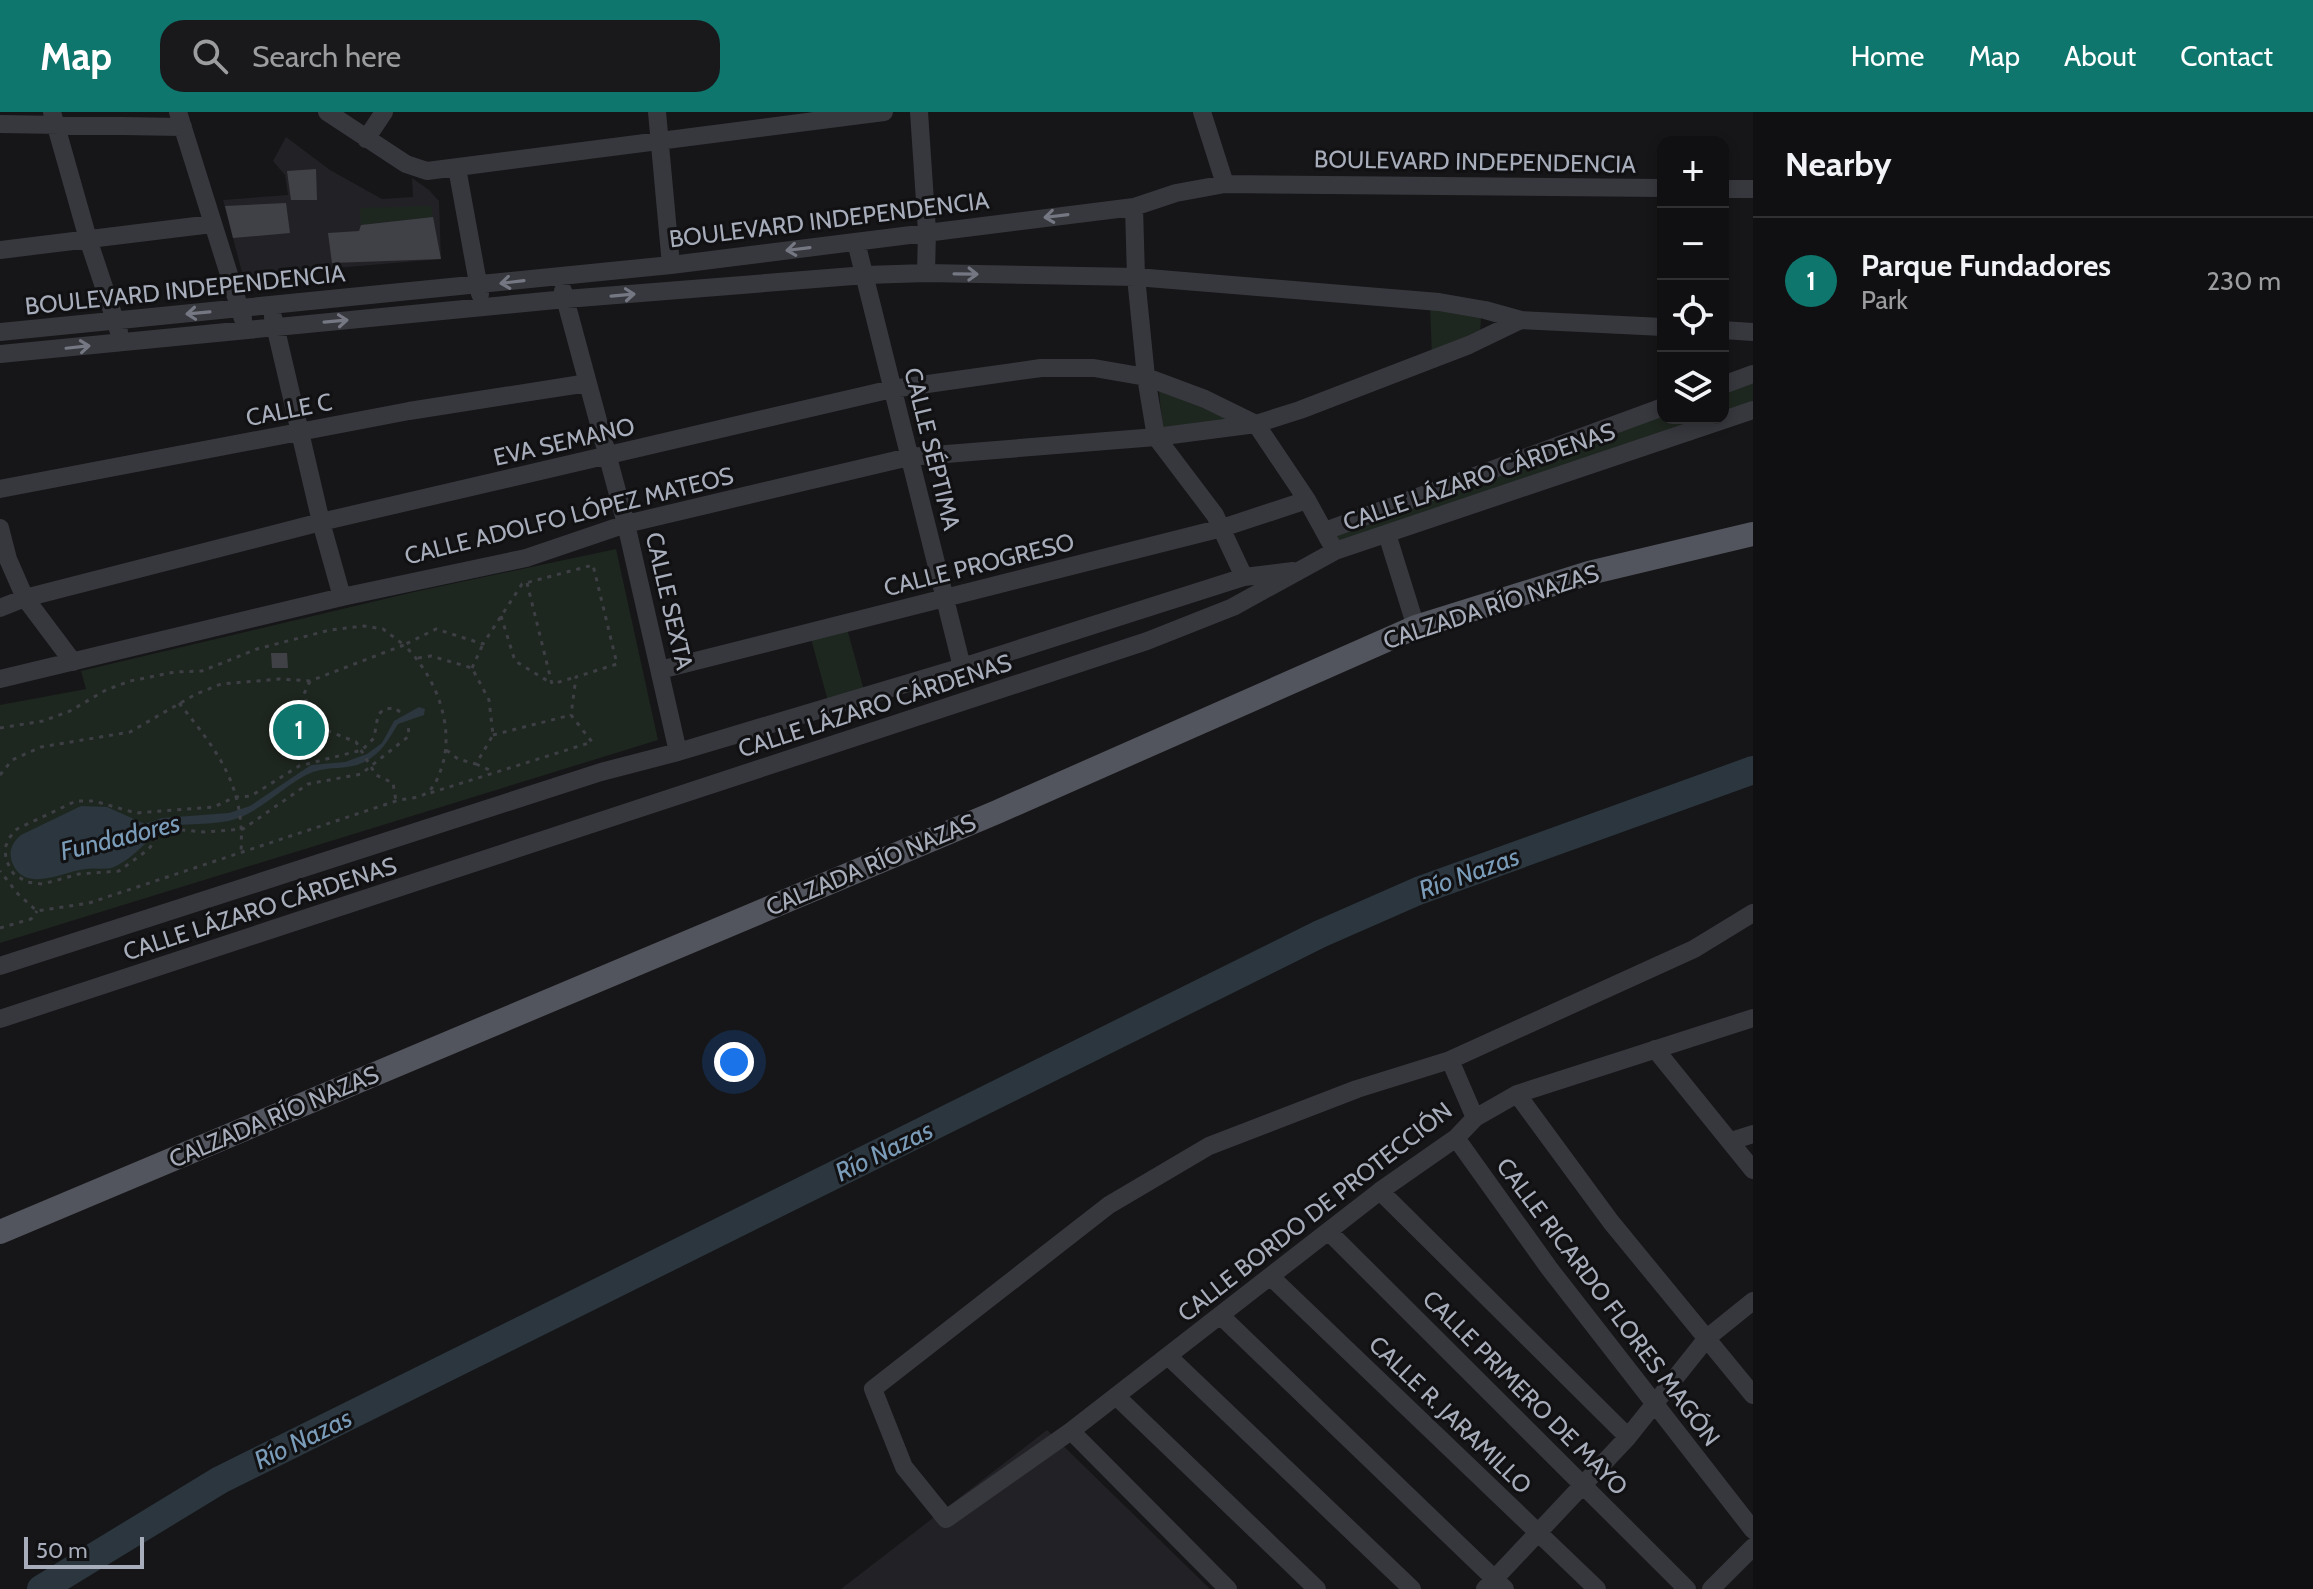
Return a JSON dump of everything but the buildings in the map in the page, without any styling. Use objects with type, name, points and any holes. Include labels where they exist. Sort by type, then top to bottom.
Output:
[{"type":"main road","name":"CALZADA RÍO NAZAS","points":[[0,1232],[997,812],[1416,627],[1589,573],[1753,534]]},
{"type":"street","points":[[327,112],[417,169],[457,168],[659,139],[884,112]]},
{"type":"street","points":[[366,139],[384,112]]},
{"type":"street","points":[[657,112],[671,265]]},
{"type":"street","points":[[919,112],[927,231],[926,273]]},
{"type":"street","points":[[1202,112],[1225,184]]},
{"type":"street","points":[[54,119],[88,239],[122,342]]},
{"type":"street","points":[[0,124],[54,119],[181,119],[246,330]]},
{"type":"street","points":[[457,168],[483,309]]},
{"type":"street","name":"BOULEVARD INDEPENDENCIA","points":[[0,332],[671,265],[1134,207],[1176,193],[1225,184],[1657,188]]},
{"type":"street","points":[[1729,189],[1753,189]]},
{"type":"street","points":[[1134,207],[1136,277],[1146,377],[1156,437],[1202,495],[1222,528],[1244,577]]},
{"type":"street","points":[[0,250],[212,224]]},
{"type":"street","name":"CALLE SÉPTIMA","points":[[856,242],[962,667]]},
{"type":"street","name":"BOULEVARD INDEPENDENCIA","points":[[0,354],[566,299],[926,273],[1136,277],[1439,302],[1521,320],[1657,327]]},
{"type":"street","name":"CALLE SEXTA","points":[[560,276],[626,524],[678,752]]},
{"type":"street","points":[[270,306],[342,597]]},
{"type":"street","name":"CALLE ADOLFO LÓPEZ MATEOS","points":[[0,679],[342,597],[526,558],[626,524],[909,457],[1156,437],[1256,424],[1469,345],[1521,320]]},
{"type":"street","points":[[1729,330],[1753,332]]},
{"type":"street","name":"EVA SEMANO","points":[[0,608],[25,598],[321,522],[892,389],[1041,368],[1094,368],[1146,377],[1205,399],[1256,424]]},
{"type":"street","points":[[1729,383],[1753,374]]},
{"type":"street","name":"CALLE C","points":[[0,489],[409,411],[588,383]]},
{"type":"street","points":[[1325,531],[1657,409]]},
{"type":"street","name":"CALLE LÁZARO CÁRDENAS","points":[[0,1019],[1147,641],[1233,607],[1335,551],[1753,410]]},
{"type":"street","points":[[1256,424],[1307,500],[1335,551]]},
{"type":"street","name":"CALLE PROGRESO","points":[[660,670],[1222,528],[1307,500]]},
{"type":"street","points":[[0,528],[4,560],[25,598],[73,662]]},
{"type":"street","points":[[1387,534],[1416,627]]},
{"type":"street","points":[[0,966],[601,772],[962,667],[1244,577],[1296,571]]},
{"type":"street","points":[[1475,1118],[1450,1060],[1694,949],[1753,913]]},
{"type":"street","name":"CALLE BORDO DE PROTECCIÓN","points":[[1450,1060],[1357,1089],[1209,1146],[1109,1205],[873,1389],[904,1467],[946,1519],[1071,1431],[1380,1191],[1456,1138],[1475,1118],[1517,1094],[1753,1018]]},
{"type":"street","points":[[1655,1049],[1753,1170]]},
{"type":"street","points":[[1517,1094],[1611,1222],[1753,1395]]},
{"type":"street","points":[[1731,1141],[1753,1134]]},
{"type":"street","name":"CALLE RICARDO FLORES MAGÓN","points":[[1456,1138],[1549,1268],[1753,1530]]},
{"type":"street","points":[[1380,1191],[1628,1437]]},
{"type":"street","name":"CALLE PRIMERO DE MAYO","points":[[1329,1232],[1687,1589]]},
{"type":"street","name":"CALLE R. JARAMILLO","points":[[1271,1277],[1597,1589]]},
{"type":"street","points":[[1221,1316],[1495,1585],[1537,1532],[1628,1437],[1707,1338],[1753,1301]]},
{"type":"street","points":[[1168,1356],[1412,1589]]},
{"type":"street","points":[[1116,1396],[1317,1589]]},
{"type":"street","points":[[1071,1431],[1228,1589]]},
{"type":"street","points":[[1711,1589],[1753,1547]]},
{"type":"path","points":[[472,668],[483,644],[501,616],[522,584],[593,565],[617,664],[552,684],[515,661],[501,616]]},
{"type":"path","points":[[527,583],[552,684]]},
{"type":"path","points":[[0,728],[43,721],[130,681],[175,672],[202,671],[257,649],[330,630],[364,626],[383,629],[404,645],[418,658],[433,684],[445,720],[445,749],[435,783],[425,795]]},
{"type":"path","points":[[0,775],[12,760],[41,747],[130,732],[179,703],[221,684],[280,679],[310,681],[404,645],[436,629],[483,644]]},
{"type":"path","points":[[418,658],[431,656],[472,668],[489,700],[493,735],[476,764]]},
{"type":"path","points":[[0,928],[31,919],[37,911],[89,903],[396,801],[425,795],[592,742],[571,715],[576,677]]},
{"type":"path","points":[[310,681],[304,694],[312,718],[321,728],[356,742],[376,775],[393,783],[396,801]]},
{"type":"path","points":[[179,703],[227,768],[234,784],[243,829],[241,852]]},
{"type":"path","points":[[400,712],[395,708],[384,709],[378,715],[374,738],[362,752],[313,760],[251,796],[214,807],[136,813],[94,801],[76,801],[17,829],[5,848],[6,860],[13,873],[26,882],[43,884],[79,874],[119,871],[149,849],[158,835],[182,830],[243,829],[308,784],[361,774],[409,736],[408,724]]},
{"type":"path","points":[[493,735],[571,715]]},
{"type":"path","points":[[445,749],[458,759],[495,773]]},
{"type":"path","points":[[0,871],[18,894],[37,911]]},
{"type":"shaded area","points":[[286,137],[330,170],[382,199],[413,197],[412,178],[429,190],[439,201],[441,259],[243,276],[223,200],[288,195],[285,175],[273,161]]},
{"type":"shaded area","points":[[431,206],[433,217],[361,225],[360,208]]},
{"type":"shaded area","points":[[1430,305],[1481,314],[1480,337],[1432,356]]},
{"type":"shaded area","points":[[1753,376],[1753,409],[1729,417],[1729,385]]},
{"type":"shaded area","points":[[1159,391],[1240,422],[1163,432]]},
{"type":"shaded area","points":[[1657,411],[1657,424],[1709,424],[1341,548],[1332,530]]},
{"type":"shaded area","points":[[616,549],[658,740],[0,943],[0,705],[86,689],[81,671],[414,592]]},
{"type":"shaded area","points":[[846,625],[865,694],[829,705],[810,635]]},
{"type":"shaded area","points":[[1047,1430],[1210,1589],[841,1589]]},
{"type":"water","name":"Fundadores","points":[[419,707],[425,709],[424,715],[398,724],[380,751],[364,762],[313,772],[251,812],[228,821],[149,830],[146,843],[113,867],[34,879],[18,872],[12,862],[12,847],[21,835],[81,806],[107,807],[145,824],[162,818],[229,813],[250,806],[311,765],[345,762],[367,754],[382,743],[394,721]]},
{"type":"waterway","name":"Río Nazas","points":[[41,1589],[220,1480],[1320,934],[1418,891],[1753,770]]},
{"type":"place","name":"Parque Fundadores","points":[[299,730]]}]
